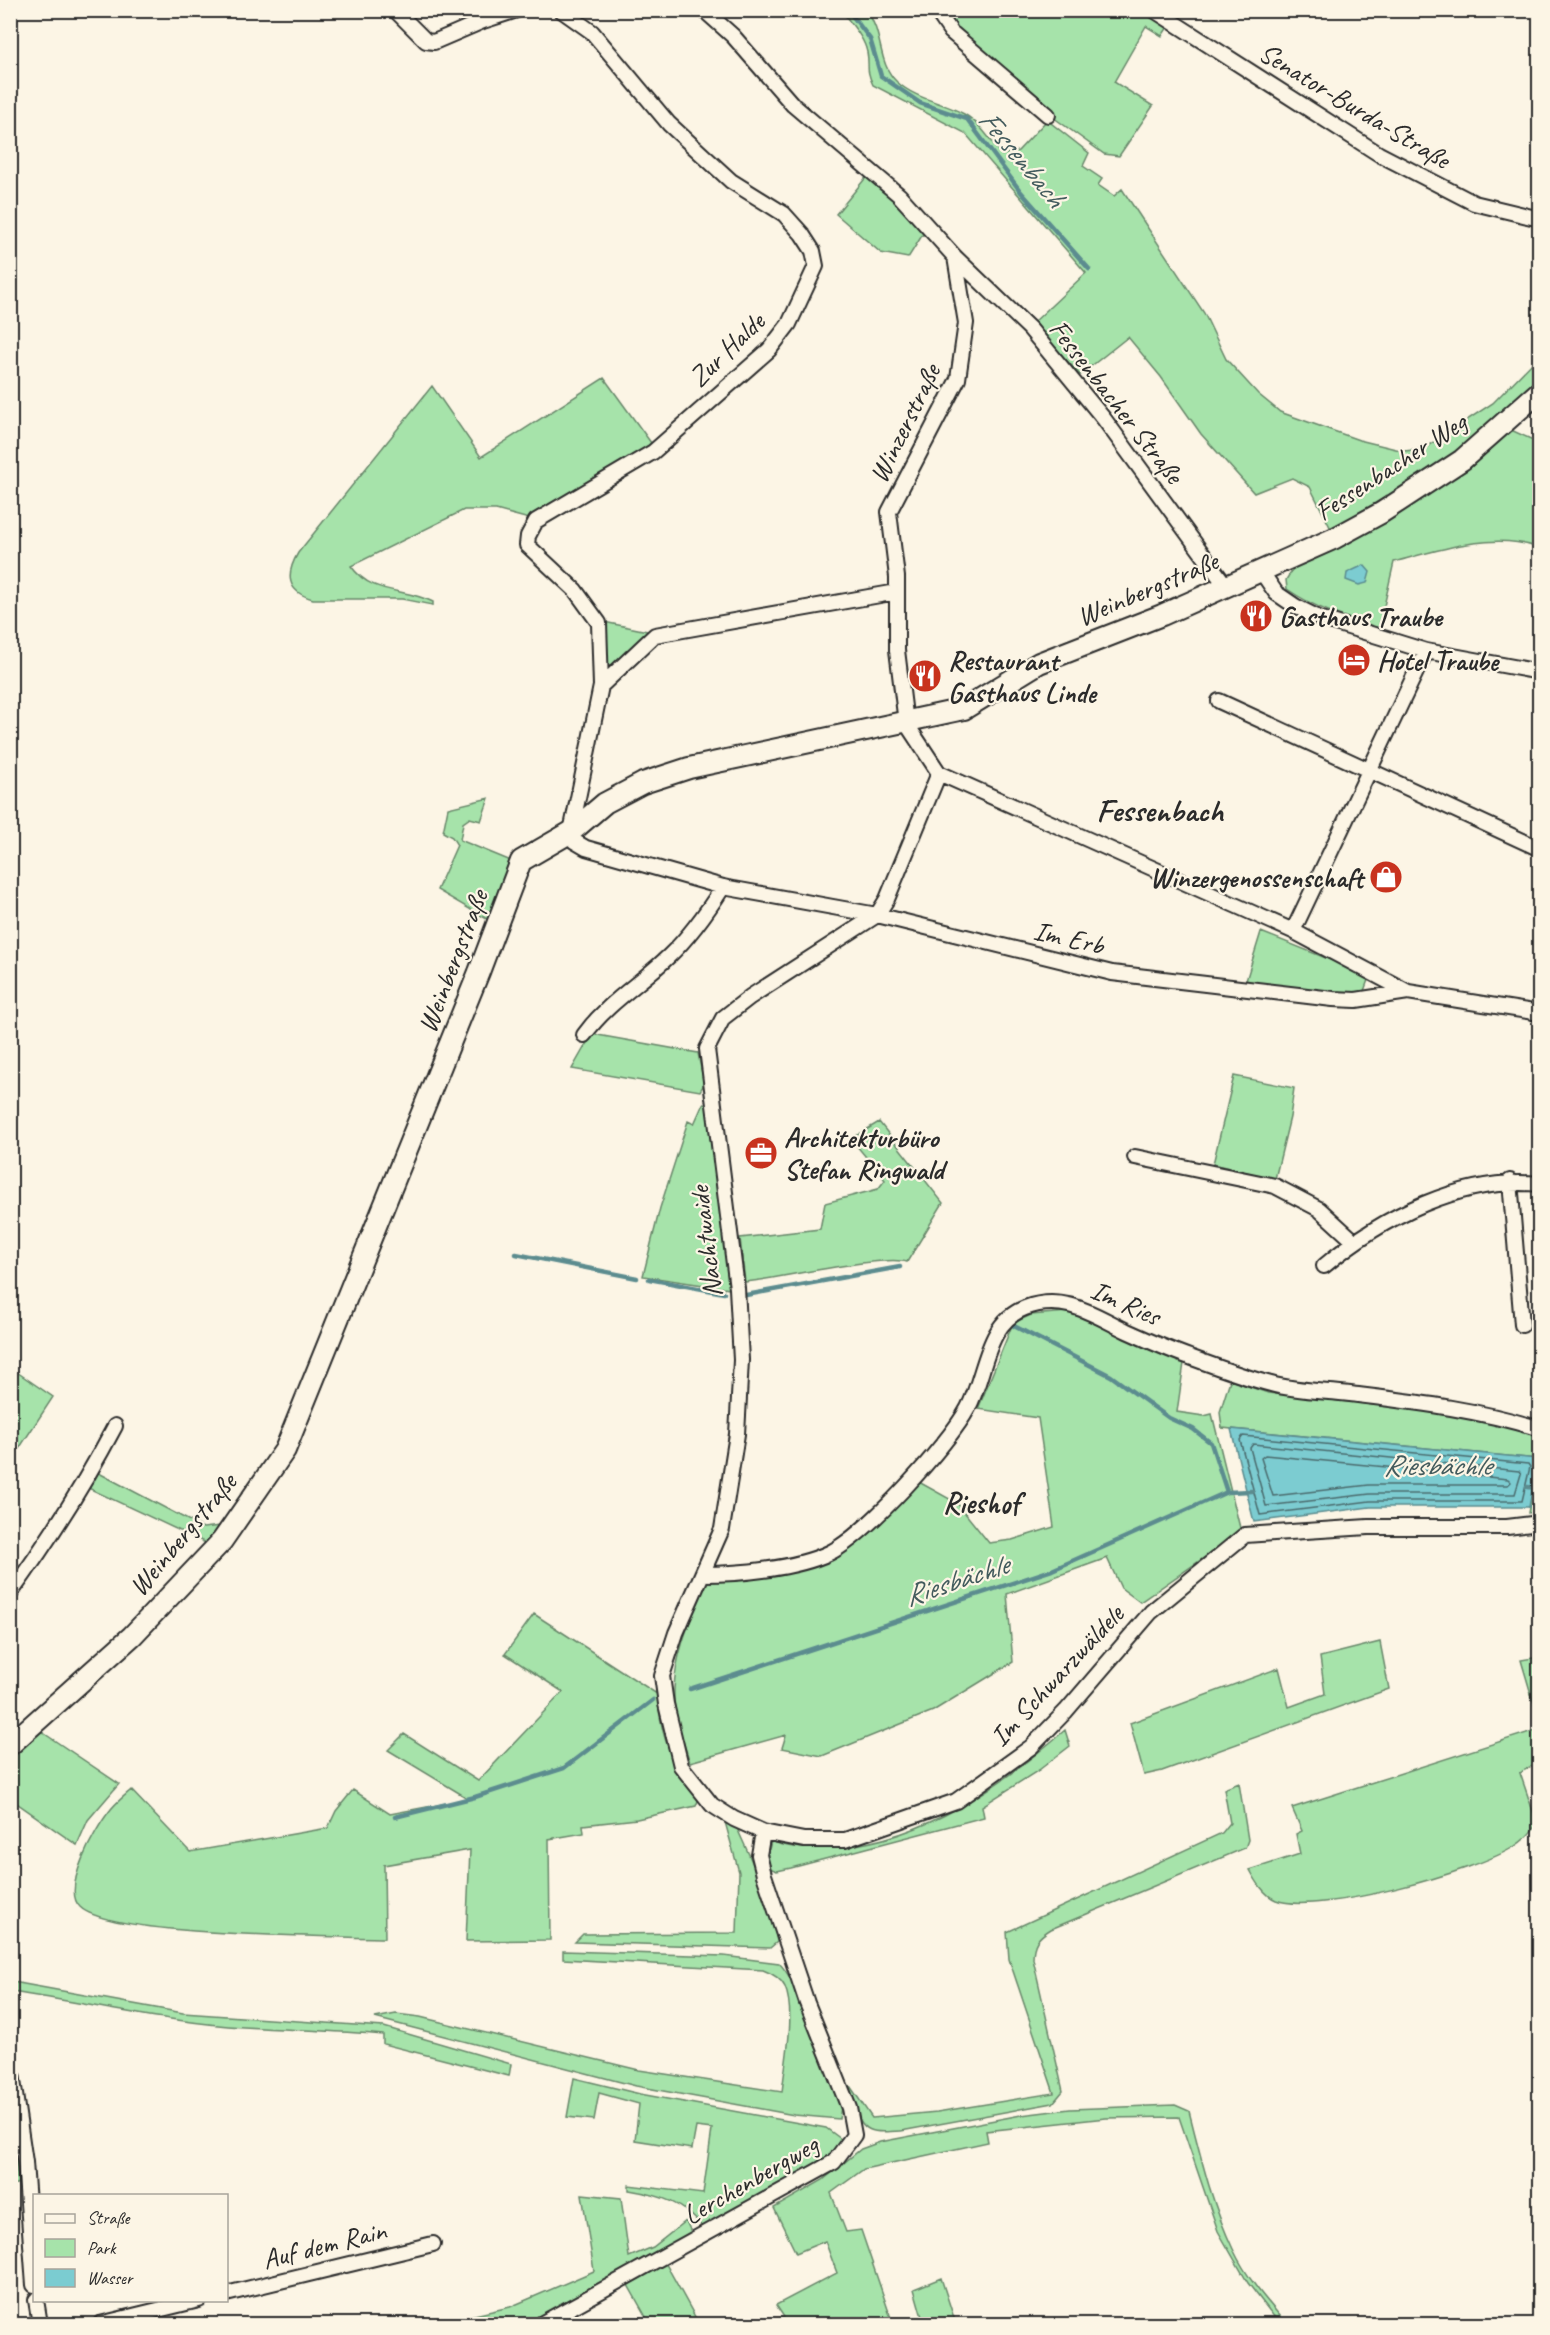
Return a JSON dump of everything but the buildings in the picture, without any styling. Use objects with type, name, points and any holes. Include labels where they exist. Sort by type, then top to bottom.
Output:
[{"type":"street","points":[[395,10],[426,41],[434,42],[483,21],[518,10]]},
{"type":"street","name":"Zur Halde","points":[[561,10],[592,32],[669,124],[731,181],[784,214],[802,234],[813,251],[816,266],[789,324],[769,350],[653,452],[536,521],[528,536],[527,545],[535,556],[575,590],[599,623],[601,686],[571,832]]},
{"type":"street","points":[[704,10],[733,36],[793,105],[899,195],[955,257]]},
{"type":"street","points":[[936,10],[951,32],[1048,115]]},
{"type":"street","name":"Senator-Burda-Straße","points":[[1154,10],[1379,154],[1474,203],[1539,219]]},
{"type":"street","name":"Fessenbacher Straße","points":[[955,257],[1029,329],[1086,396],[1226,586]]},
{"type":"street","name":"Winzerstraße","points":[[939,773],[906,723],[897,650],[897,592],[889,512],[958,379],[966,323],[955,257]]},
{"type":"street","name":"Fessenbacher Weg","points":[[1261,571],[1335,538],[1462,460],[1539,391]]},
{"type":"street","points":[[1261,571],[1276,593],[1319,618],[1426,651],[1539,672]]},
{"type":"street","name":"Weinbergstraße","points":[[10,1745],[132,1636],[214,1549],[285,1450],[479,972],[521,861],[571,832],[605,803],[643,783],[689,768],[964,709],[1039,663],[1162,615],[1261,571]]},
{"type":"street","points":[[601,686],[655,635],[897,592]]},
{"type":"street","points":[[1293,932],[1426,651]]},
{"type":"street","points":[[1219,701],[1539,849]]},
{"type":"street","points":[[877,915],[887,899],[939,773],[1293,932],[1408,992],[1539,1013]]},
{"type":"street","name":"Im Erb","points":[[571,832],[574,841],[586,848],[723,887],[877,915],[1112,973],[1333,999],[1356,1000],[1408,992]]},
{"type":"street","points":[[584,1035],[598,1015],[669,957],[698,924],[723,887]]},
{"type":"street","name":"Nachtwaide","points":[[702,1574],[722,1529],[737,1434],[741,1360],[737,1288],[707,1049],[723,1018],[877,915]]},
{"type":"street","points":[[1136,1157],[1275,1186],[1319,1209],[1354,1241]]},
{"type":"street","points":[[1510,1181],[1522,1325]]},
{"type":"street","points":[[1324,1266],[1354,1241],[1435,1198],[1510,1181],[1539,1184]]},
{"type":"street","name":"Im Ries","points":[[702,1574],[726,1574],[762,1569],[830,1553],[881,1513],[958,1424],[969,1406],[992,1341],[1007,1318],[1041,1303],[1060,1302],[1083,1307],[1128,1331],[1186,1356],[1272,1385],[1434,1404],[1497,1415],[1539,1429]]},
{"type":"street","points":[[10,1594],[52,1534],[115,1426]]},
{"type":"street","name":"Im Schwarzwäldele","points":[[702,1574],[676,1633],[663,1676],[666,1704],[681,1766],[712,1805],[734,1819],[763,1832],[804,1840],[845,1840],[956,1801],[1031,1747],[1066,1711],[1151,1612],[1245,1535],[1368,1527],[1507,1527],[1539,1523]]},
{"type":"street","name":"Lerchenbergweg","points":[[541,2325],[834,2162],[854,2135],[849,2108],[807,2003],[764,1875],[759,1855],[763,1832]]},
{"type":"street","points":[[10,2060],[25,2162],[33,2271]]},
{"type":"street","name":"Auf dem Rain","points":[[228,2294],[433,2244]]},
{"type":"street","points":[[36,2302],[40,2325]]},
{"type":"street","points":[[100,2325],[195,2302]]},
{"type":"green space","points":[[842,11],[867,11],[876,30],[886,66],[897,82],[921,97],[956,110],[970,118],[1002,155],[1018,151],[1047,120],[1089,153],[1083,166],[1102,179],[1098,185],[1114,196],[1122,189],[1204,313],[1226,359],[1258,394],[1280,412],[1359,440],[1404,451],[1423,449],[1493,403],[1539,356],[1539,382],[1457,455],[1331,529],[1310,487],[1292,478],[1254,493],[1201,434],[1161,377],[1128,337],[1080,375],[1033,323],[1086,273],[965,133],[873,85],[869,75],[865,46]]},
{"type":"green space","points":[[942,11],[1142,11],[1168,27],[1162,36],[1146,26],[1114,82],[1153,106],[1119,156],[1104,154],[1050,115],[961,37]]},
{"type":"green space","points":[[868,175],[889,192],[923,234],[908,258],[881,253],[836,214]]},
{"type":"green space","points":[[604,378],[654,447],[529,519],[496,510],[464,510],[351,566],[359,576],[378,587],[422,597],[433,602],[433,605],[402,599],[313,599],[304,596],[293,587],[291,568],[298,553],[432,386],[481,457]]},
{"type":"green space","points":[[1511,430],[1533,440],[1539,432],[1539,548],[1504,541],[1485,542],[1466,544],[1394,562],[1379,628],[1343,617],[1287,589],[1286,580],[1293,568],[1391,516],[1471,467]]},
{"type":"green space","points":[[604,622],[652,632],[609,667],[604,664]]},
{"type":"green space","points":[[489,798],[481,821],[470,818],[463,823],[460,840],[511,861],[490,921],[437,890],[457,845],[452,837],[443,832],[448,808]]},
{"type":"green space","points":[[1261,932],[1358,971],[1368,980],[1364,991],[1355,996],[1245,984]]},
{"type":"green space","points":[[592,1034],[698,1053],[704,1084],[700,1091],[572,1069]]},
{"type":"green space","points":[[1234,1076],[1294,1088],[1290,1117],[1275,1179],[1213,1164]]},
{"type":"green space","points":[[703,1104],[707,1105],[730,1289],[643,1276],[660,1208],[688,1121],[694,1124]]},
{"type":"green space","points":[[879,1122],[943,1203],[907,1262],[877,1261],[745,1282],[740,1238],[820,1229],[825,1203],[878,1189],[885,1180],[851,1139]]},
{"type":"green space","points":[[1067,1312],[1101,1323],[1184,1363],[1177,1412],[1204,1416],[1212,1414],[1241,1532],[1140,1602],[1121,1588],[1107,1558],[1007,1594],[1013,1662],[933,1711],[822,1756],[782,1748],[786,1735],[690,1762],[677,1717],[674,1699],[675,1675],[686,1633],[707,1579],[807,1564],[917,1481],[957,1503],[989,1543],[1012,1540],[1054,1527],[1038,1418],[978,1409],[1013,1323],[1031,1315]]},
{"type":"green space","points":[[11,1368],[53,1397],[11,1461]]},
{"type":"green space","points":[[1230,1380],[1268,1393],[1439,1412],[1540,1435],[1539,1512],[1528,1513],[1538,1459],[1222,1428],[1220,1412]]},
{"type":"green space","points":[[95,1471],[203,1528],[221,1526],[208,1544],[86,1487]]},
{"type":"green space","points":[[534,1614],[657,1694],[669,1750],[699,1798],[696,1806],[637,1819],[583,1825],[584,1833],[549,1839],[550,1940],[466,1941],[470,1850],[384,1865],[385,1938],[224,1933],[176,1929],[100,1917],[80,1907],[75,1898],[75,1887],[77,1874],[88,1845],[108,1813],[131,1790],[190,1852],[328,1828],[336,1811],[353,1790],[390,1814],[469,1799],[388,1750],[404,1734],[478,1781],[563,1692],[505,1654]]},
{"type":"green space","points":[[1380,1642],[1389,1689],[1162,1771],[1144,1775],[1130,1723],[1279,1668],[1289,1707],[1325,1694],[1320,1657]]},
{"type":"green space","points":[[1540,1657],[1539,1721],[1521,1660]]},
{"type":"green space","points":[[36,1728],[119,1784],[88,1820],[77,1845],[11,1799],[11,1753]]},
{"type":"green space","points":[[1539,1729],[1539,1761],[1520,1773],[1537,1823],[1522,1841],[1496,1856],[1434,1878],[1397,1888],[1325,1902],[1297,1903],[1276,1900],[1264,1891],[1250,1870],[1300,1854],[1296,1834],[1302,1831],[1292,1808]]},
{"type":"green space","points":[[1065,1730],[1070,1746],[1039,1770],[982,1806],[984,1817],[791,1868],[777,1871],[767,1867],[771,1841],[805,1848],[839,1847],[871,1842],[932,1821],[988,1790]]},
{"type":"green space","points":[[1239,1783],[1248,1840],[1245,1848],[1051,1929],[1037,1941],[1033,1959],[1063,2091],[1053,2103],[901,2131],[870,2130],[860,2121],[850,2086],[872,2118],[937,2112],[1054,2093],[1009,1959],[1007,1932],[1222,1833],[1230,1823],[1224,1789]]},
{"type":"green space","points":[[725,1822],[736,1826],[760,1883],[771,1914],[777,1942],[770,1948],[575,1942],[583,1934],[737,1933],[739,1872]]},
{"type":"green space","points":[[563,1951],[724,1956],[779,1963],[788,1975],[806,2010],[841,2107],[839,2119],[794,2115],[636,2086],[375,2018],[396,2014],[420,2017],[639,2070],[782,2092],[790,2010],[785,1987],[776,1976],[763,1970],[563,1959]]},
{"type":"green space","points":[[13,1982],[183,2013],[384,2027],[511,2064],[509,2076],[383,2044],[383,2035],[228,2026],[173,2020],[11,1992]]},
{"type":"green space","points":[[574,2078],[640,2094],[826,2128],[841,2139],[840,2147],[834,2155],[703,2228],[696,2219],[679,2206],[661,2197],[629,2190],[629,2185],[703,2194],[712,2129],[696,2127],[692,2149],[635,2140],[639,2104],[599,2093],[594,2120],[567,2117]]},
{"type":"green space","points":[[10,2095],[21,2183],[11,2185],[10,2185]]},
{"type":"green space","points":[[1175,2105],[1189,2111],[1213,2198],[1238,2259],[1257,2288],[1287,2324],[1279,2323],[1248,2283],[1218,2231],[1179,2117],[1106,2118],[986,2131],[988,2142],[864,2169],[831,2193],[846,2232],[861,2230],[893,2324],[763,2324],[784,2317],[776,2305],[837,2273],[825,2241],[796,2253],[774,2208],[823,2180],[861,2149],[880,2142],[1021,2115],[1070,2109]]},
{"type":"green space","points":[[582,2194],[621,2198],[629,2257],[653,2247],[686,2221],[691,2232],[684,2242],[528,2324],[453,2324],[452,2320],[510,2307],[594,2271]]},
{"type":"green space","points":[[666,2263],[699,2324],[650,2324],[628,2285]]},
{"type":"green space","points":[[941,2278],[956,2324],[924,2324],[914,2289]]},
{"type":"water","points":[[1364,565],[1370,572],[1367,583],[1359,585],[1346,580],[1347,573]]},
{"type":"water","points":[[1231,1429],[1538,1459],[1529,1507],[1370,1507],[1254,1522]]},
{"type":"waterway","name":"Fessenbach","points":[[848,10],[870,39],[881,76],[920,103],[967,119],[1021,192],[1089,269]]},
{"type":"waterway","points":[[516,1254],[637,1278]]},
{"type":"waterway","name":"Riesbächle","points":[[746,1295],[900,1267]]},
{"type":"waterway","points":[[649,1279],[724,1293]]},
{"type":"waterway","name":"Riesbächle","points":[[1014,1326],[1111,1376],[1169,1418],[1193,1429],[1211,1443],[1227,1492]]},
{"type":"waterway","name":"Riesbächle","points":[[1527,1487],[1540,1488]]},
{"type":"waterway","name":"Riesbächle","points":[[690,1689],[1052,1570],[1227,1492],[1252,1491]]},
{"type":"waterway","points":[[395,1817],[475,1797],[564,1768],[653,1700]]},
{"type":"place","name":"Gasthaus Traube","points":[[1256,616]]},
{"type":"place","name":"Hotel Traube","points":[[1354,660]]},
{"type":"place","name":"Restaurant Gasthaus Linde","points":[[925,676]]},
{"type":"place","name":"Winzergenossenschaft","points":[[1386,877]]},
{"type":"place","name":"Architekturbüro Stefan Ringwald","points":[[761,1153]]},
{"type":"district","name":"Fessenbach","points":[[1160,810]]},
{"type":"district","name":"Rieshof","points":[[981,1503]]}]
